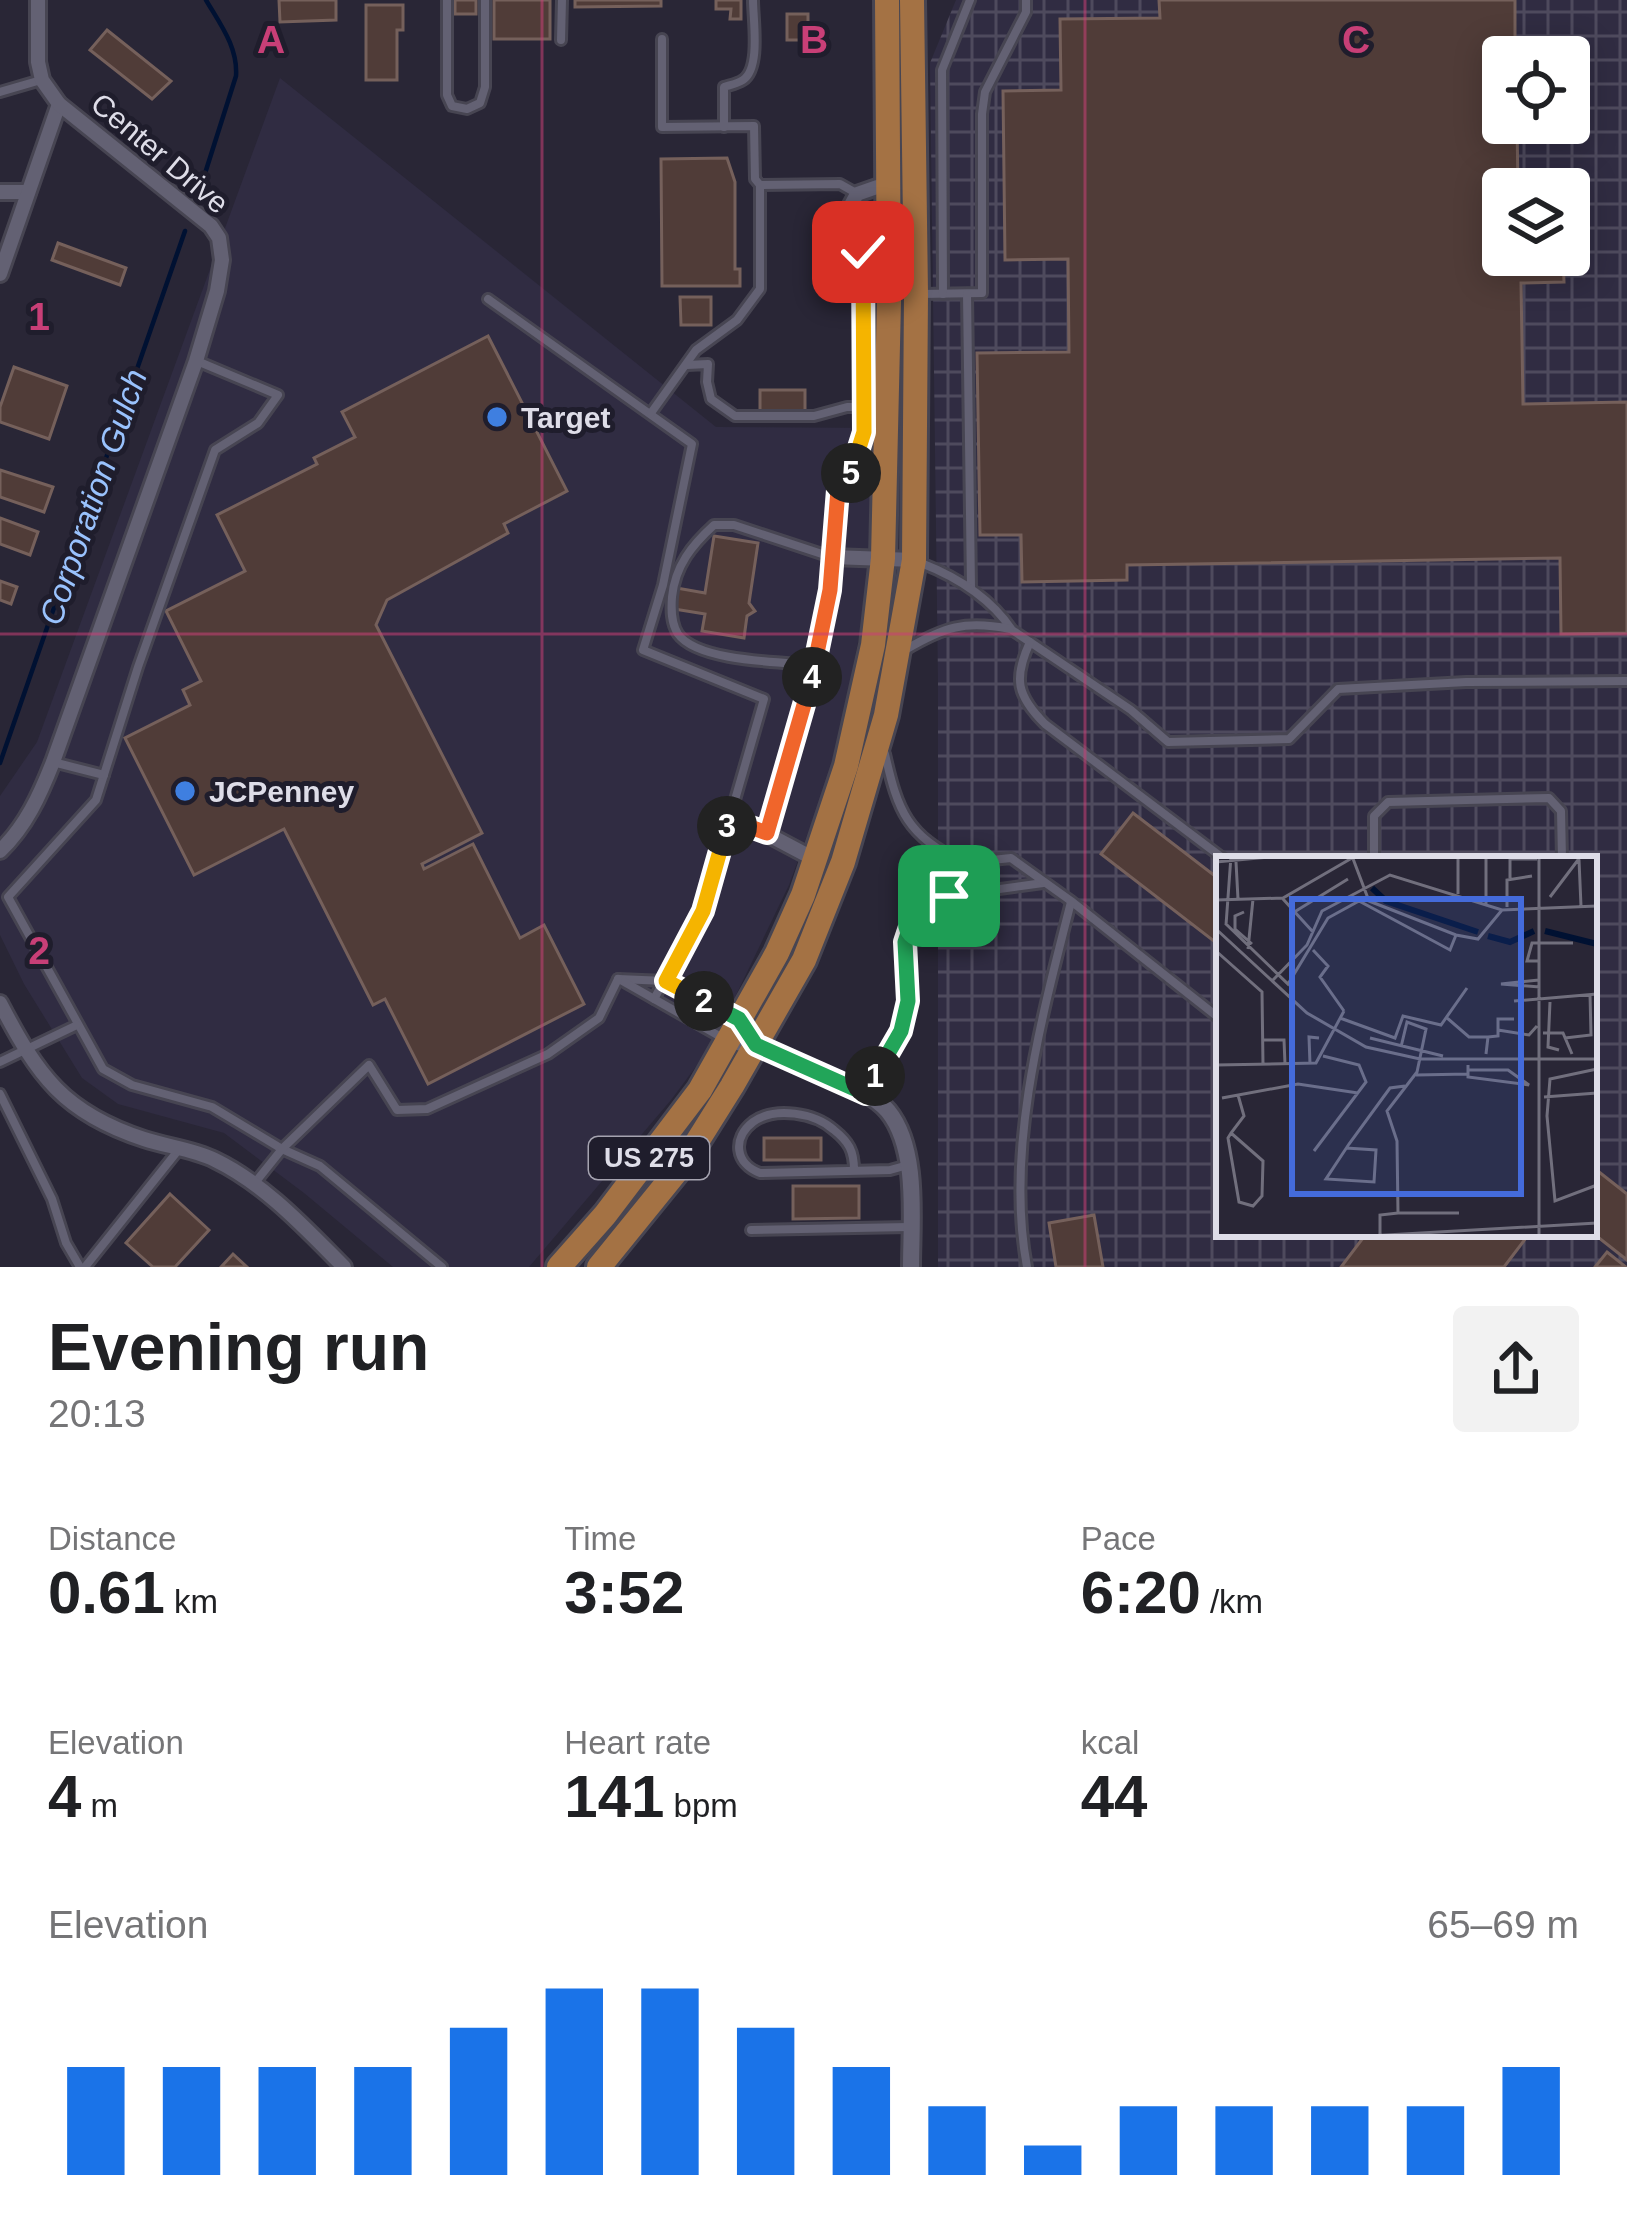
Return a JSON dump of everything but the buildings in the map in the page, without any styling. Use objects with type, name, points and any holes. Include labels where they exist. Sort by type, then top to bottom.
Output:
[{"type":"highway","name":"US 275","points":[[559,1267],[617,1200],[700,1090],[777,953],[816,860],[846,766],[877,624],[884,558],[887,0]]},
{"type":"highway","name":"US 275","points":[[599,1267],[685,1161],[804,960],[843,862],[880,737],[914,560],[911,0]]},
{"type":"street","points":[[0,274],[59,104],[43,80],[38,0]]},
{"type":"street","name":"Center Drive","points":[[0,851],[32,811],[53,762],[196,361],[221,260],[219,238],[198,213],[59,104]]},
{"type":"street","points":[[816,860],[767,833],[815,665],[830,590],[838,490],[853,470],[864,432],[863,252],[851,205],[857,194],[889,187]]},
{"type":"street","points":[[0,192],[28,192]]},
{"type":"street","points":[[832,557],[914,560]]},
{"type":"street","points":[[0,1003],[33,1063],[64,1098],[104,1126],[220,1162],[295,1218],[344,1267]]},
{"type":"street","points":[[733,1030],[866,1094],[887,1110],[903,1136],[908,1165],[911,1267]]},
{"type":"lane","points":[[447,0],[447,95],[452,106],[467,109],[480,103],[485,87],[485,0]]},
{"type":"lane","points":[[561,40],[562,0]]},
{"type":"lane","points":[[724,127],[724,87],[743,80],[752,70],[753,0]]},
{"type":"lane","points":[[944,294],[942,70],[970,0]]},
{"type":"lane","points":[[916,294],[982,293],[985,92],[1026,12],[1026,0]]},
{"type":"lane","points":[[651,414],[695,350],[737,320],[760,290],[760,185],[755,178],[754,126],[662,127],[662,40]]},
{"type":"lane","points":[[0,92],[43,80]]},
{"type":"lane","points":[[760,185],[840,184],[857,194]]},
{"type":"lane","points":[[967,294],[971,589]]},
{"type":"lane","points":[[488,298],[692,444],[663,585],[644,650],[764,699],[703,911],[654,999]]},
{"type":"lane","points":[[196,361],[278,395],[258,423],[214,450],[96,800],[8,897],[103,1069],[131,1085],[212,1107],[320,1166],[442,1267]]},
{"type":"lane","points":[[687,365],[708,364],[711,399],[735,416],[814,416],[863,407]]},
{"type":"lane","points":[[815,665],[715,654],[689,644],[676,632],[670,613],[674,583],[692,545],[715,525],[760,532],[832,557]]},
{"type":"lane","points":[[914,560],[955,576],[1000,613],[1012,630],[1131,710],[1168,742],[1289,739],[1338,688],[1627,681]]},
{"type":"lane","points":[[898,653],[957,625],[1012,630]]},
{"type":"lane","points":[[1030,642],[1021,667],[1025,704],[1221,856]]},
{"type":"lane","points":[[880,737],[901,810],[936,849],[964,862]]},
{"type":"lane","points":[[53,762],[104,775]]},
{"type":"lane","points":[[1374,856],[1374,816],[1388,802],[1549,798],[1561,811],[1562,856]]},
{"type":"lane","points":[[729,819],[767,833]]},
{"type":"lane","points":[[866,1094],[901,1031],[908,1001],[905,942],[916,896],[964,862],[1011,858],[1216,1016]]},
{"type":"lane","points":[[913,918],[949,896],[1044,882]]},
{"type":"lane","points":[[1027,1267],[1021,1232],[1026,1118],[1071,902]]},
{"type":"lane","points":[[618,979],[666,981],[733,1030]]},
{"type":"lane","points":[[618,979],[654,999],[733,1030]]},
{"type":"lane","points":[[253,1185],[282,1149],[369,1065],[397,1111],[427,1109],[560,1046],[599,1018],[618,979]]},
{"type":"lane","points":[[0,1062],[76,1024]]},
{"type":"lane","points":[[0,1094],[52,1199],[66,1243],[83,1267],[180,1148]]},
{"type":"lane","points":[[854,1170],[850,1143],[828,1124],[806,1114],[768,1115],[743,1133],[740,1161],[746,1169],[760,1173],[890,1170],[908,1165]]},
{"type":"lane","points":[[751,1230],[911,1227]]},
{"type":"shaded area","points":[[956,0],[1627,0],[1627,1267],[938,1267],[938,678],[930,63]]},
{"type":"shaded area","points":[[280,78],[716,427],[879,428],[864,612],[834,762],[789,885],[712,1045],[529,1267],[393,1267],[224,1133],[118,1104],[82,1078],[0,935],[0,796],[37,742]]},
{"type":"waterway","name":"Corporation Gulch","points":[[201,186],[236,76],[231,46],[206,0]]},
{"type":"waterway","name":"Corporation Gulch","points":[[0,763],[185,231]]},
{"type":"place","name":"Target","points":[[497,417]]},
{"type":"place","name":"JCPenney","points":[[185,791]]},
{"type":"route","points":[[863,252],[864,432],[853,470],[838,490],[830,590],[815,665],[767,833],[729,819],[703,911],[666,981],[739,1019],[756,1045],[866,1094],[901,1031],[908,1001],[905,942],[913,918],[949,896]]}]
